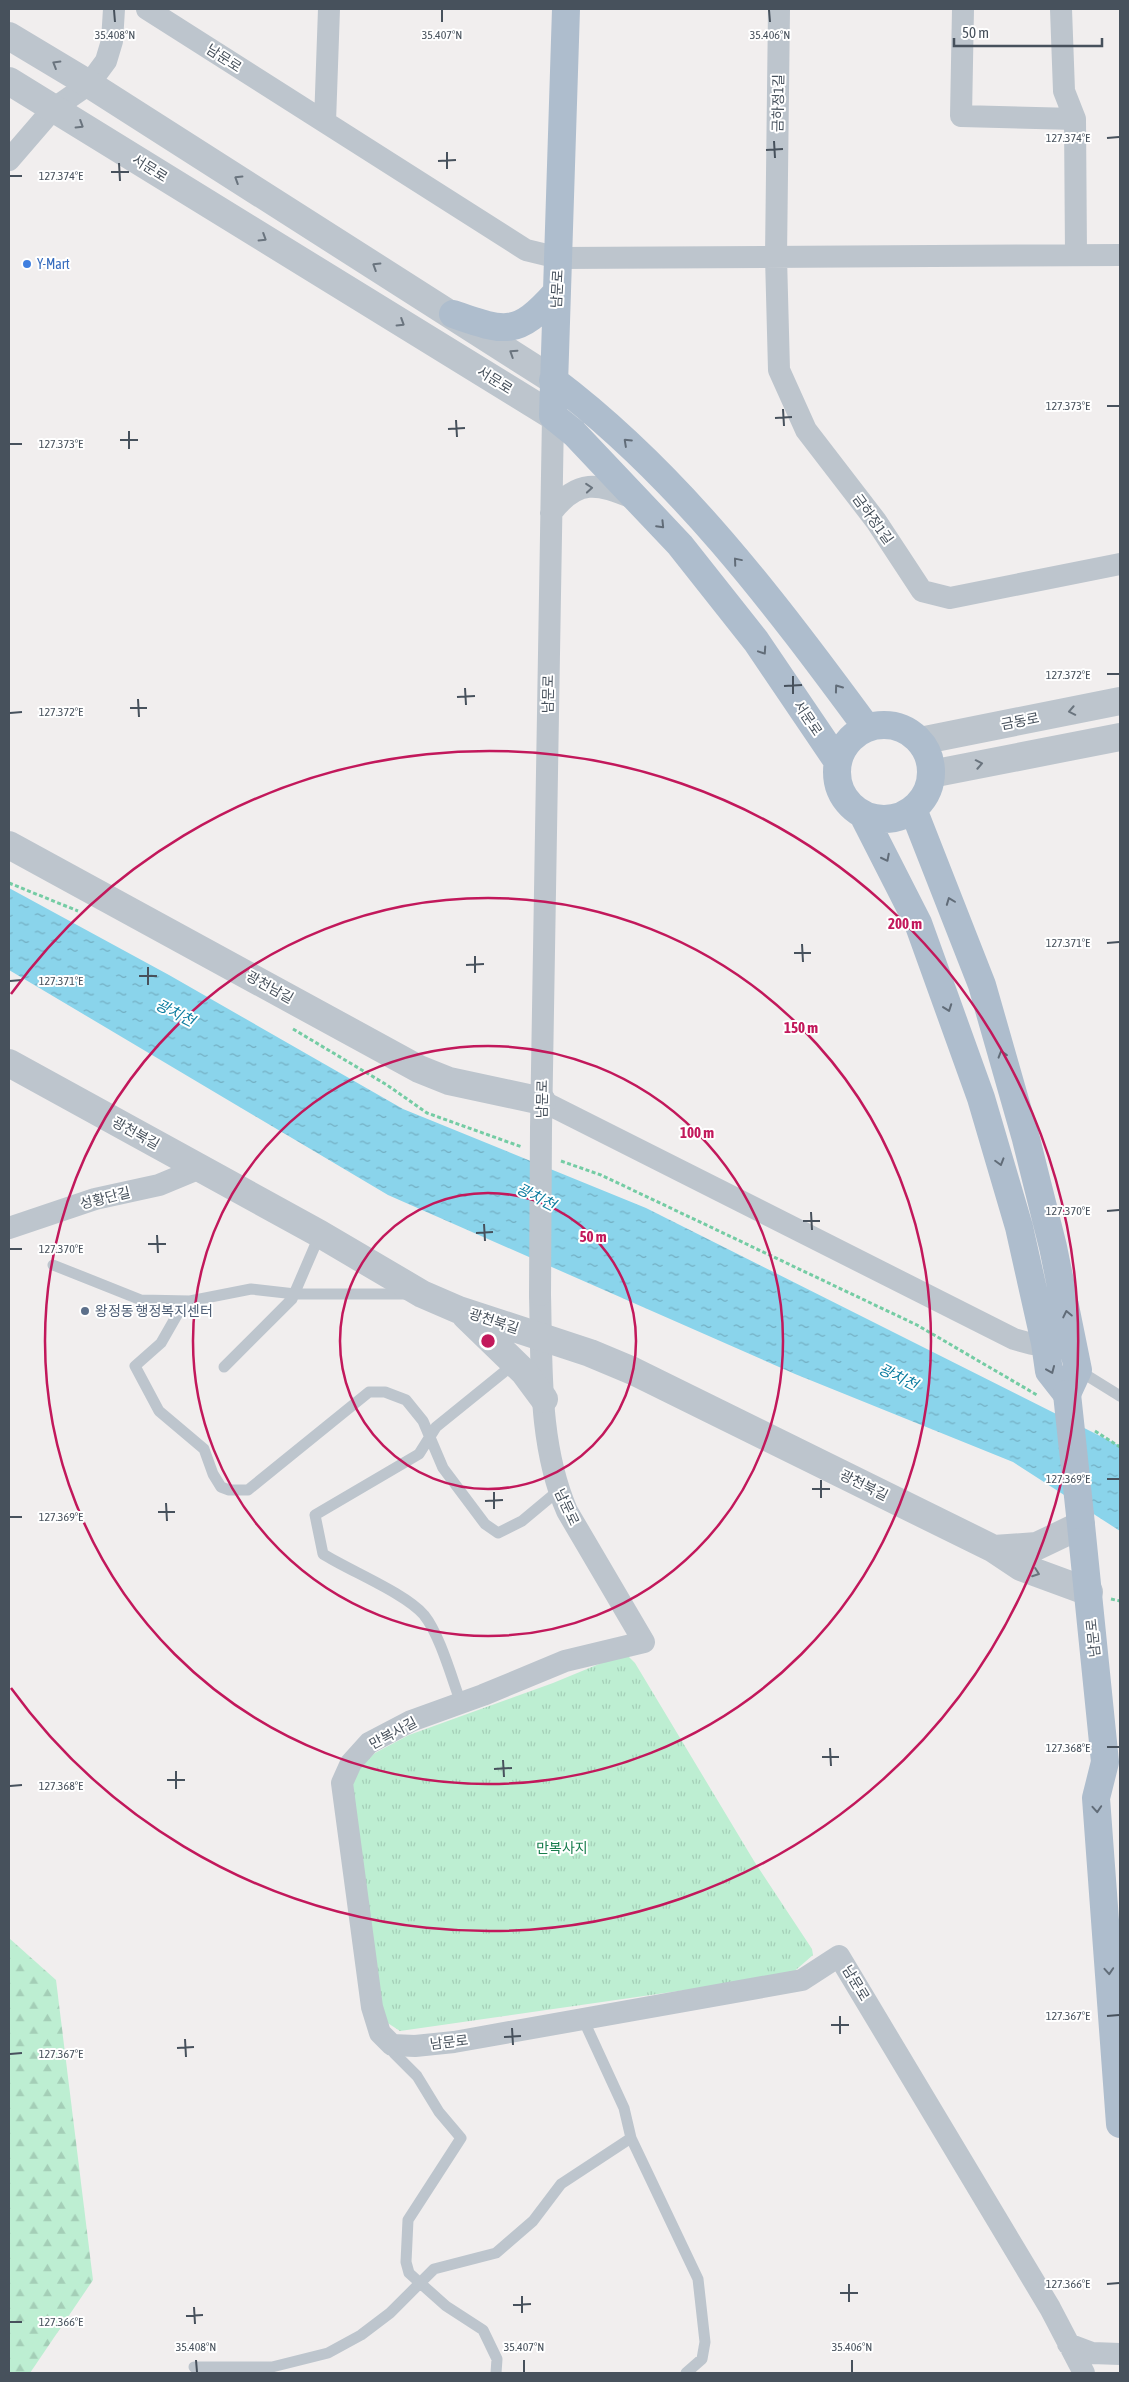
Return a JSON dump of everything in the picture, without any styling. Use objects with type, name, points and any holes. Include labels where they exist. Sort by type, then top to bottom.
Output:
[{"type":"main road","name":"남문로","points":[[553,416],[566,9]]},
{"type":"main road","points":[[453,314],[488,326],[510,327],[523,324],[536,315],[556,293]]},
{"type":"main road","points":[[553,380],[593,410],[640,453],[708,526],[789,622],[867,728]]},
{"type":"main road","name":"서문로","points":[[553,416],[574,433],[680,544],[756,641],[838,762]]},
{"type":"main road","points":[[882,725],[898,727],[912,733],[920,741],[929,758],[932,774],[928,789],[913,809],[894,819],[878,819],[863,815],[850,806],[841,793],[837,778],[838,762],[844,747],[854,736],[867,728],[882,725]]},
{"type":"main road","name":"남문로","points":[[913,809],[982,985],[1013,1088],[1053,1247],[1064,1388],[1089,1592],[1105,1762],[1096,1798],[1120,2124]]},
{"type":"main road","points":[[863,815],[918,923],[981,1098],[1019,1227],[1045,1343],[1049,1370],[1064,1388]]},
{"type":"main road","points":[[981,1098],[1013,1088]]},
{"type":"main road","name":"남문로","points":[[1105,1762],[1120,1791]]},
{"type":"street","points":[[9,160],[53,108],[89,84],[106,61],[112,41],[114,9]]},
{"type":"street","name":"남문로","points":[[147,9],[526,250],[559,258]]},
{"type":"street","points":[[325,122],[329,9]]},
{"type":"street","name":"금하정1길","points":[[779,9],[776,257],[779,370],[806,430],[876,521],[922,591],[950,598],[1120,564]]},
{"type":"street","points":[[963,9],[961,116],[1075,119]]},
{"type":"street","points":[[1061,9],[1064,92],[1075,119],[1076,255]]},
{"type":"street","points":[[9,36],[89,84],[453,314],[553,380]]},
{"type":"street","name":"서문로","points":[[9,81],[553,416]]},
{"type":"street","points":[[559,258],[1120,256]]},
{"type":"street","name":"남문로","points":[[553,416],[541,1129],[540,1295],[546,1431],[558,1491],[567,1511],[644,1642]]},
{"type":"street","points":[[551,513],[571,491],[590,486],[609,488],[636,499]]},
{"type":"street","name":"금동로","points":[[920,741],[1120,701]]},
{"type":"street","points":[[932,774],[1120,737]]},
{"type":"street","name":"광천남길","points":[[9,845],[419,1069],[449,1081],[542,1101]]},
{"type":"street","name":"광천북길","points":[[9,1063],[320,1234],[422,1294],[459,1310],[590,1353],[633,1371],[994,1549],[1021,1567],[1089,1592]]},
{"type":"street","points":[[542,1101],[1014,1338],[1032,1344],[1045,1343]]},
{"type":"street","name":"성황단길","points":[[9,1228],[95,1200],[159,1185],[200,1168]]},
{"type":"street","points":[[459,1310],[515,1363],[534,1383],[544,1399]]},
{"type":"street","points":[[994,1549],[1037,1546],[1081,1520]]},
{"type":"street","name":"만복사길","points":[[386,2039],[372,2007],[342,1783],[351,1763],[369,1743],[411,1721],[461,1703],[565,1660],[644,1642]]},
{"type":"street","name":"남문로","points":[[386,2039],[415,2046],[454,2042],[802,1980],[839,1956],[1050,2308],[1083,2373]]},
{"type":"street","points":[[1068,2344],[1092,2353],[1120,2354]]},
{"type":"lane","points":[[224,1367],[292,1299],[320,1234]]},
{"type":"lane","points":[[53,1265],[141,1300],[185,1301],[251,1289],[295,1294],[422,1294]]},
{"type":"lane","points":[[185,1301],[161,1342],[135,1366],[159,1411],[204,1449],[213,1474],[221,1487],[229,1490],[248,1490],[370,1392],[385,1392],[406,1400],[423,1421],[443,1468],[485,1524],[498,1532],[522,1521],[558,1491]]},
{"type":"lane","points":[[461,1703],[440,1648],[424,1616],[405,1599],[323,1554],[315,1515],[419,1454],[436,1427],[515,1363]]},
{"type":"lane","points":[[1064,1388],[1120,1396]]},
{"type":"lane","points":[[583,2019],[624,2108],[631,2138],[698,2279],[705,2342],[704,2351],[702,2359],[686,2373]]},
{"type":"lane","points":[[386,2039],[394,2053],[417,2076],[438,2112],[461,2138],[408,2220],[406,2262],[409,2273],[446,2306],[484,2330],[497,2359],[496,2373]]},
{"type":"lane","points":[[194,2367],[272,2367],[328,2353],[361,2335],[390,2313],[434,2269],[496,2253],[533,2221],[561,2184],[631,2138]]},
{"type":"path","points":[[9,883],[80,912]]},
{"type":"path","points":[[285,1024],[387,1085],[427,1113],[530,1150]]},
{"type":"path","points":[[557,1159],[601,1174],[917,1325],[1064,1388]]},
{"type":"path","points":[[1087,1426],[1120,1446]]},
{"type":"green space","name":"만복사지","points":[[627,1655],[635,1663],[754,1861],[812,1949],[813,1955],[790,1975],[400,2031],[383,2020],[351,1786],[359,1767],[375,1753],[409,1735],[553,1683],[616,1657]]},
{"type":"green space","points":[[9,1938],[56,1980],[93,2280],[30,2373],[9,2373]]},
{"type":"water","name":"광치천","points":[[9,888],[169,975],[403,1109],[646,1208],[1120,1446],[1120,1531],[1013,1462],[795,1374],[388,1195],[9,970]]},
{"type":"place","name":"Y-Mart","points":[[27,264]]},
{"type":"place","name":"왕정동 행정복지센터","points":[[85,1311]]}]
